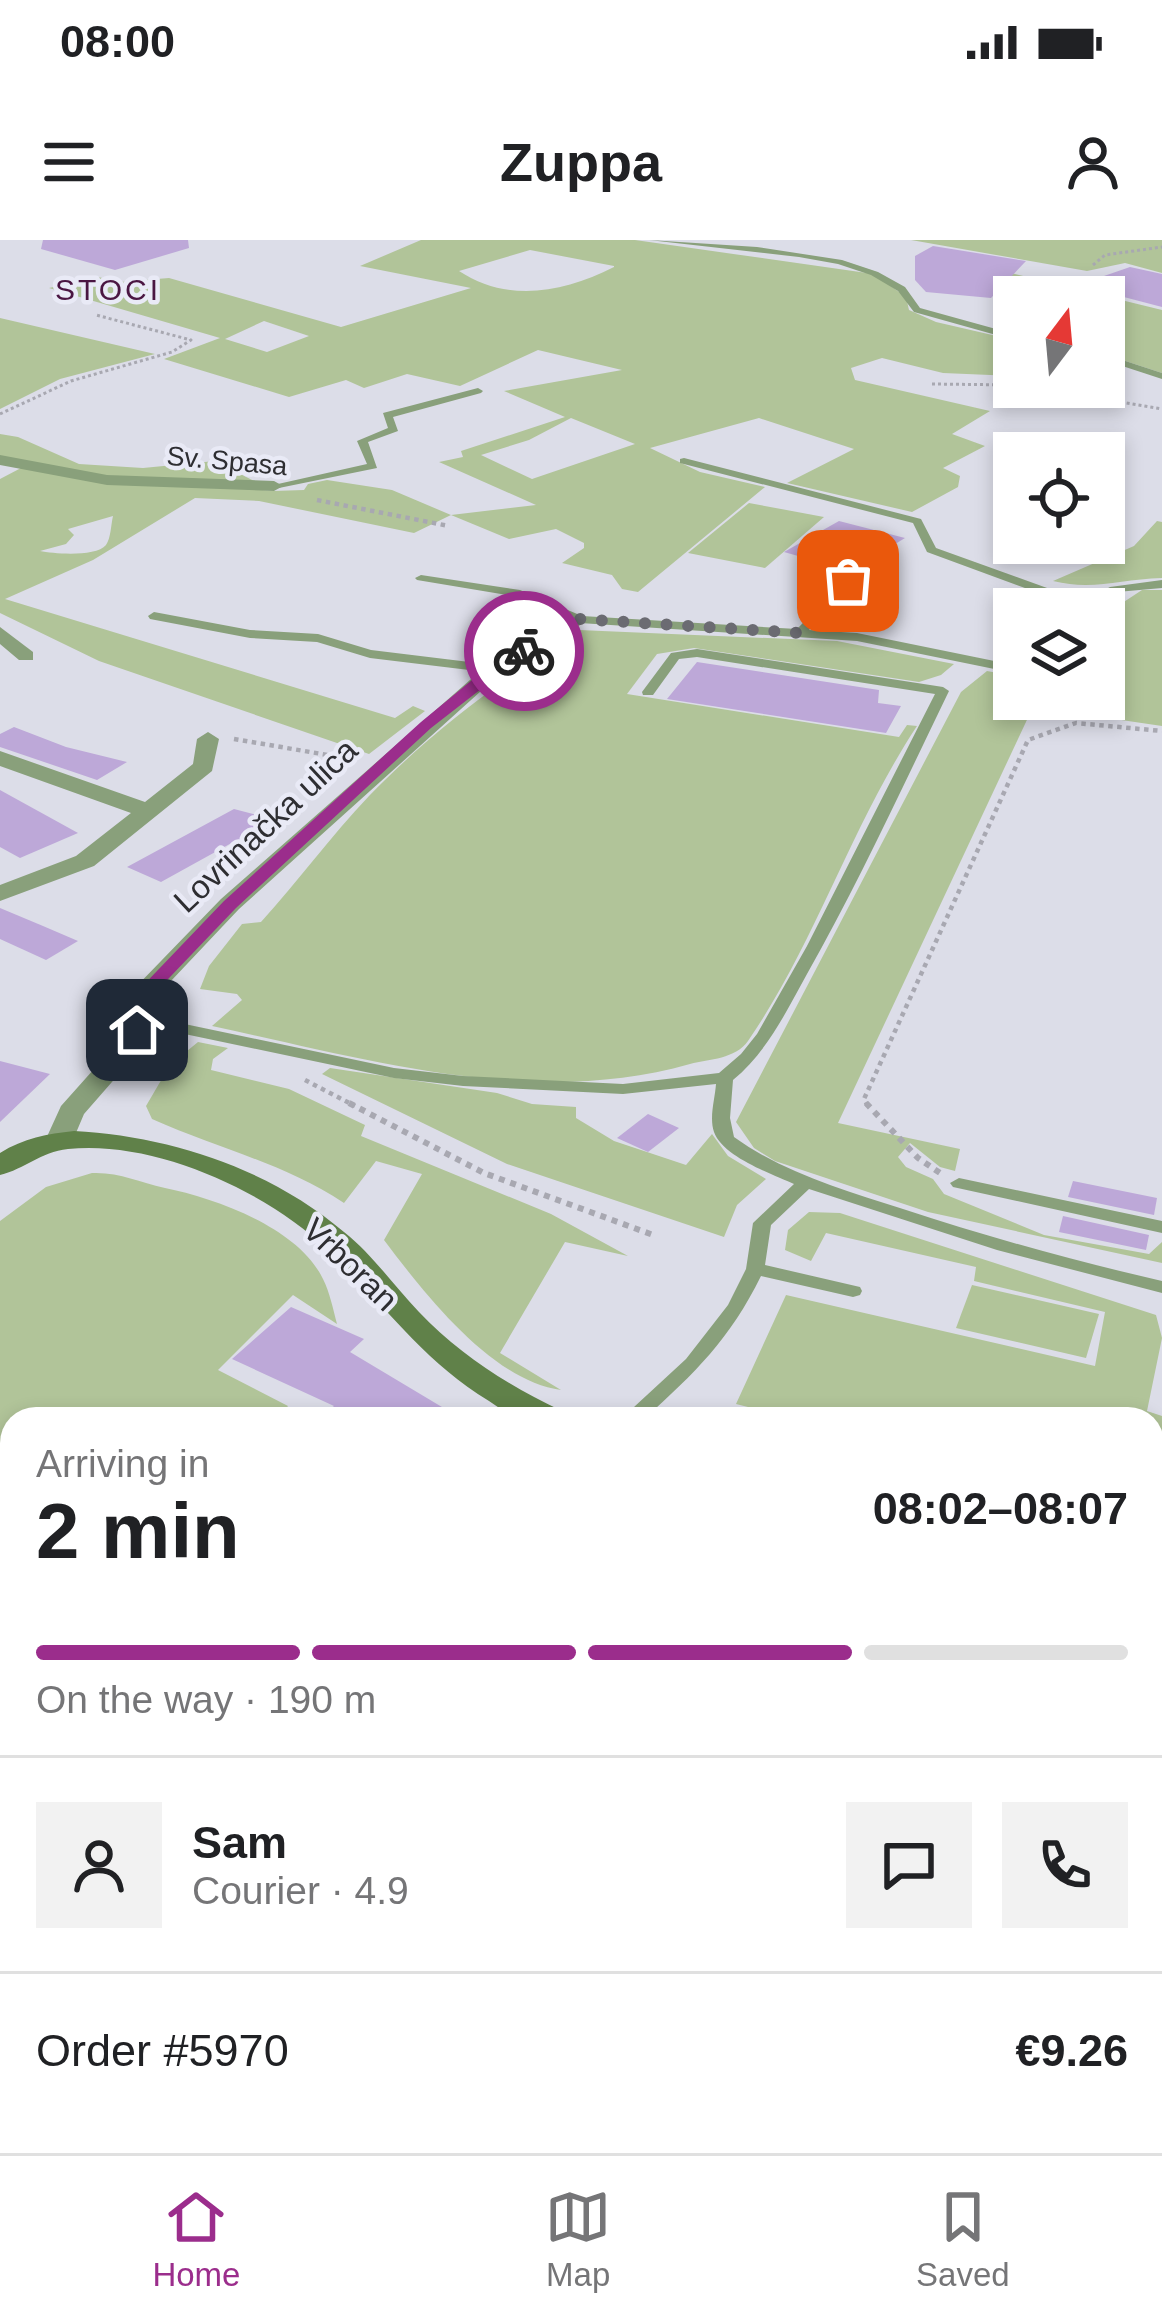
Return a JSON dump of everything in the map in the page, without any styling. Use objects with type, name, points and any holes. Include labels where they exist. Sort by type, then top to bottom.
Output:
[{"type":"street","name":"Sv. Spasa","points":[[0,460],[106,480],[274,486]]},
{"type":"street","name":"Lovrinačka ulica","points":[[60,1141],[71,1112],[132,1042],[140,998],[230,904],[494,669],[580,619]]},
{"type":"street","points":[[0,633],[26,656]]},
{"type":"street","points":[[0,894],[85,861],[204,766],[208,741]]},
{"type":"street","points":[[0,758],[148,811]]},
{"type":"street","points":[[0,1166],[39,1144],[60,1141]]},
{"type":"street","name":"Vrboran","points":[[60,1141],[112,1142],[168,1155],[219,1172],[306,1217],[333,1237],[443,1352],[531,1407]]},
{"type":"lane","points":[[653,240],[811,258],[879,272],[913,298],[917,310],[993,331]]},
{"type":"lane","points":[[677,240],[718,240]]},
{"type":"lane","points":[[1125,364],[1162,376]]},
{"type":"lane","points":[[274,486],[373,466],[362,442],[394,429],[387,415],[478,391]]},
{"type":"lane","points":[[684,461],[917,521],[931,550],[1040,588]]},
{"type":"lane","points":[[421,578],[516,593],[580,619],[856,637],[993,666]]},
{"type":"lane","points":[[800,633],[848,581]]},
{"type":"lane","points":[[1124,588],[1162,584]]},
{"type":"lane","points":[[154,616],[250,634],[318,638],[370,654],[494,669]]},
{"type":"lane","points":[[648,692],[675,656],[697,653],[944,691]]},
{"type":"lane","points":[[137,1019],[394,1072],[530,1087],[623,1089],[724,1078],[744,1064],[763,1038],[818,944],[944,691],[972,662]]},
{"type":"lane","points":[[724,1078],[727,1092],[721,1126],[725,1139],[765,1166],[1034,1256],[1162,1287]]},
{"type":"lane","points":[[645,1407],[693,1364],[736,1307],[755,1269],[762,1222],[808,1181]]},
{"type":"lane","points":[[959,1183],[1162,1227]]},
{"type":"lane","points":[[755,1269],[853,1291]]},
{"type":"path","points":[[1094,265],[1096,258],[1105,255],[1162,247]]},
{"type":"path","points":[[0,414],[71,381],[172,352],[190,340],[96,315]]},
{"type":"path","points":[[932,384],[993,385]]},
{"type":"path","points":[[1125,403],[1162,409]]},
{"type":"path","name":"Sv. Spasa","points":[[274,486],[338,506],[449,526]]},
{"type":"path","points":[[959,1183],[914,1158],[890,1123],[868,1108],[864,1099],[877,1067],[1028,740],[1040,731],[1088,723],[1162,731]]},
{"type":"path","points":[[208,741],[268,742],[381,766]]},
{"type":"path","points":[[281,1050],[295,1075],[465,1163],[656,1237]]},
{"type":"green space","points":[[421,240],[635,240],[874,274],[906,297],[909,310],[936,322],[993,335],[993,375],[943,373],[882,358],[851,368],[855,380],[990,411],[952,434],[985,446],[943,468],[960,476],[958,487],[912,512],[787,483],[854,449],[759,418],[650,448],[700,472],[765,487],[638,592],[622,589],[612,575],[562,563],[584,548],[584,543],[556,529],[509,539],[451,515],[536,505],[439,462],[565,417],[504,391],[622,370],[538,350],[460,386],[407,374],[364,388],[346,380],[289,397],[164,359],[220,338],[49,288],[98,277],[120,282],[169,278],[341,327],[471,288],[360,266]],"holes":[[[530,250],[614,266],[575,283],[535,291],[497,288],[459,271]],[[264,321],[309,336],[267,352],[225,339]],[[571,418],[635,444],[532,479],[481,455],[529,440]]]},
{"type":"green space","points":[[911,240],[1162,240],[1162,273],[1125,263],[1087,271]]},
{"type":"green space","points":[[991,268],[1024,276],[993,276],[993,288],[969,285]]},
{"type":"green space","points":[[1125,301],[1162,310],[1162,373],[1125,361]]},
{"type":"green space","points":[[0,318],[155,354],[60,379],[0,409]]},
{"type":"green space","points":[[0,434],[79,464],[143,468],[215,461],[258,483],[94,475],[0,456]]},
{"type":"green space","points":[[21,468],[273,491],[304,490],[308,484],[327,480],[392,490],[451,515],[414,533],[259,501],[195,498],[93,560],[5,599],[395,718],[413,706],[425,711],[369,754],[99,661],[0,613],[0,479]],"holes":[[[113,516],[109,539],[101,549],[75,554],[40,551],[66,544],[74,535],[68,529]]]},
{"type":"green space","points":[[749,503],[824,517],[765,568],[688,553]]},
{"type":"green space","points":[[1157,521],[1162,522],[1162,578],[1094,585],[1053,581],[1092,564],[1125,564],[1125,550]]},
{"type":"green space","points":[[1142,590],[1162,590],[1162,726],[1121,720],[1125,720],[1125,601]]},
{"type":"green space","points":[[579,630],[837,641],[954,664],[941,675],[919,682],[694,648],[657,654],[627,694],[899,737],[907,725],[917,726],[872,803],[794,964],[743,1047],[722,1057],[631,1077],[511,1080],[390,1064],[212,1026],[242,1000],[237,994],[200,989],[209,966],[242,924],[261,922],[355,811],[418,749]]},
{"type":"green space","points":[[987,671],[993,672],[993,720],[1027,720],[838,1123],[960,1149],[955,1171],[940,1167],[910,1143],[898,1157],[906,1167],[933,1179],[944,1194],[1044,1235],[1149,1254],[1162,1242],[1162,1263],[928,1212],[775,1161],[754,1148],[736,1122],[961,692]]},
{"type":"green space","points":[[198,1042],[228,1048],[213,1059],[211,1070],[289,1089],[365,1125],[361,1136],[551,1214],[628,1256],[565,1242],[500,1353],[561,1390],[535,1383],[485,1353],[439,1308],[384,1240],[422,1174],[376,1161],[344,1203],[273,1166],[152,1119],[146,1106],[170,1065]]},
{"type":"green space","points":[[330,1068],[497,1093],[532,1104],[576,1107],[576,1118],[614,1141],[686,1165],[712,1134],[728,1156],[766,1179],[737,1205],[724,1237],[507,1164],[322,1074]]},
{"type":"green space","points":[[92,1173],[120,1176],[231,1208],[295,1245],[325,1284],[337,1324],[293,1295],[218,1370],[287,1407],[0,1407],[0,1221],[46,1187]]},
{"type":"green space","points":[[809,1212],[840,1213],[1156,1315],[1162,1338],[1148,1407],[736,1404],[786,1295],[1095,1366],[1105,1312],[974,1281],[976,1267],[826,1233],[811,1261],[785,1250],[788,1230]]},
{"type":"green space","points":[[972,1285],[1099,1314],[1086,1358],[956,1328]]},
{"type":"building","points":[[43,240],[188,240],[189,248],[115,270],[41,249]]},
{"type":"building","points":[[933,246],[1026,261],[1012,276],[993,276],[991,298],[926,292],[915,280],[915,256]]},
{"type":"building","points":[[1130,267],[1162,274],[1162,307],[1125,297],[1125,276],[1104,276]]},
{"type":"building","points":[[839,521],[905,538],[851,571],[784,552]]},
{"type":"building","points":[[697,662],[879,690],[878,703],[901,706],[886,733],[667,699]]},
{"type":"building","points":[[14,727],[66,747],[127,762],[97,780],[0,747],[0,734]]},
{"type":"building","points":[[0,790],[78,833],[20,858],[0,847]]},
{"type":"building","points":[[234,809],[284,822],[257,845],[237,840],[161,882],[127,867]]},
{"type":"building","points":[[0,908],[78,941],[46,960],[0,939]]},
{"type":"building","points":[[0,1061],[50,1074],[0,1122]]},
{"type":"building","points":[[648,1114],[679,1128],[648,1152],[617,1138]]},
{"type":"building","points":[[1073,1181],[1157,1198],[1154,1215],[1068,1197]]},
{"type":"building","points":[[1063,1216],[1149,1235],[1146,1250],[1059,1232]]},
{"type":"building","points":[[291,1307],[364,1339],[350,1352],[442,1407],[333,1407],[232,1359]]},
{"type":"way so far","points":[[524,651],[580,619],[800,633],[848,581]]},
{"type":"district","name":"STOCI","points":[[108,290]]},
{"type":"route","points":[[137,1030],[140,998],[230,904],[426,725],[494,669],[524,651]]}]
